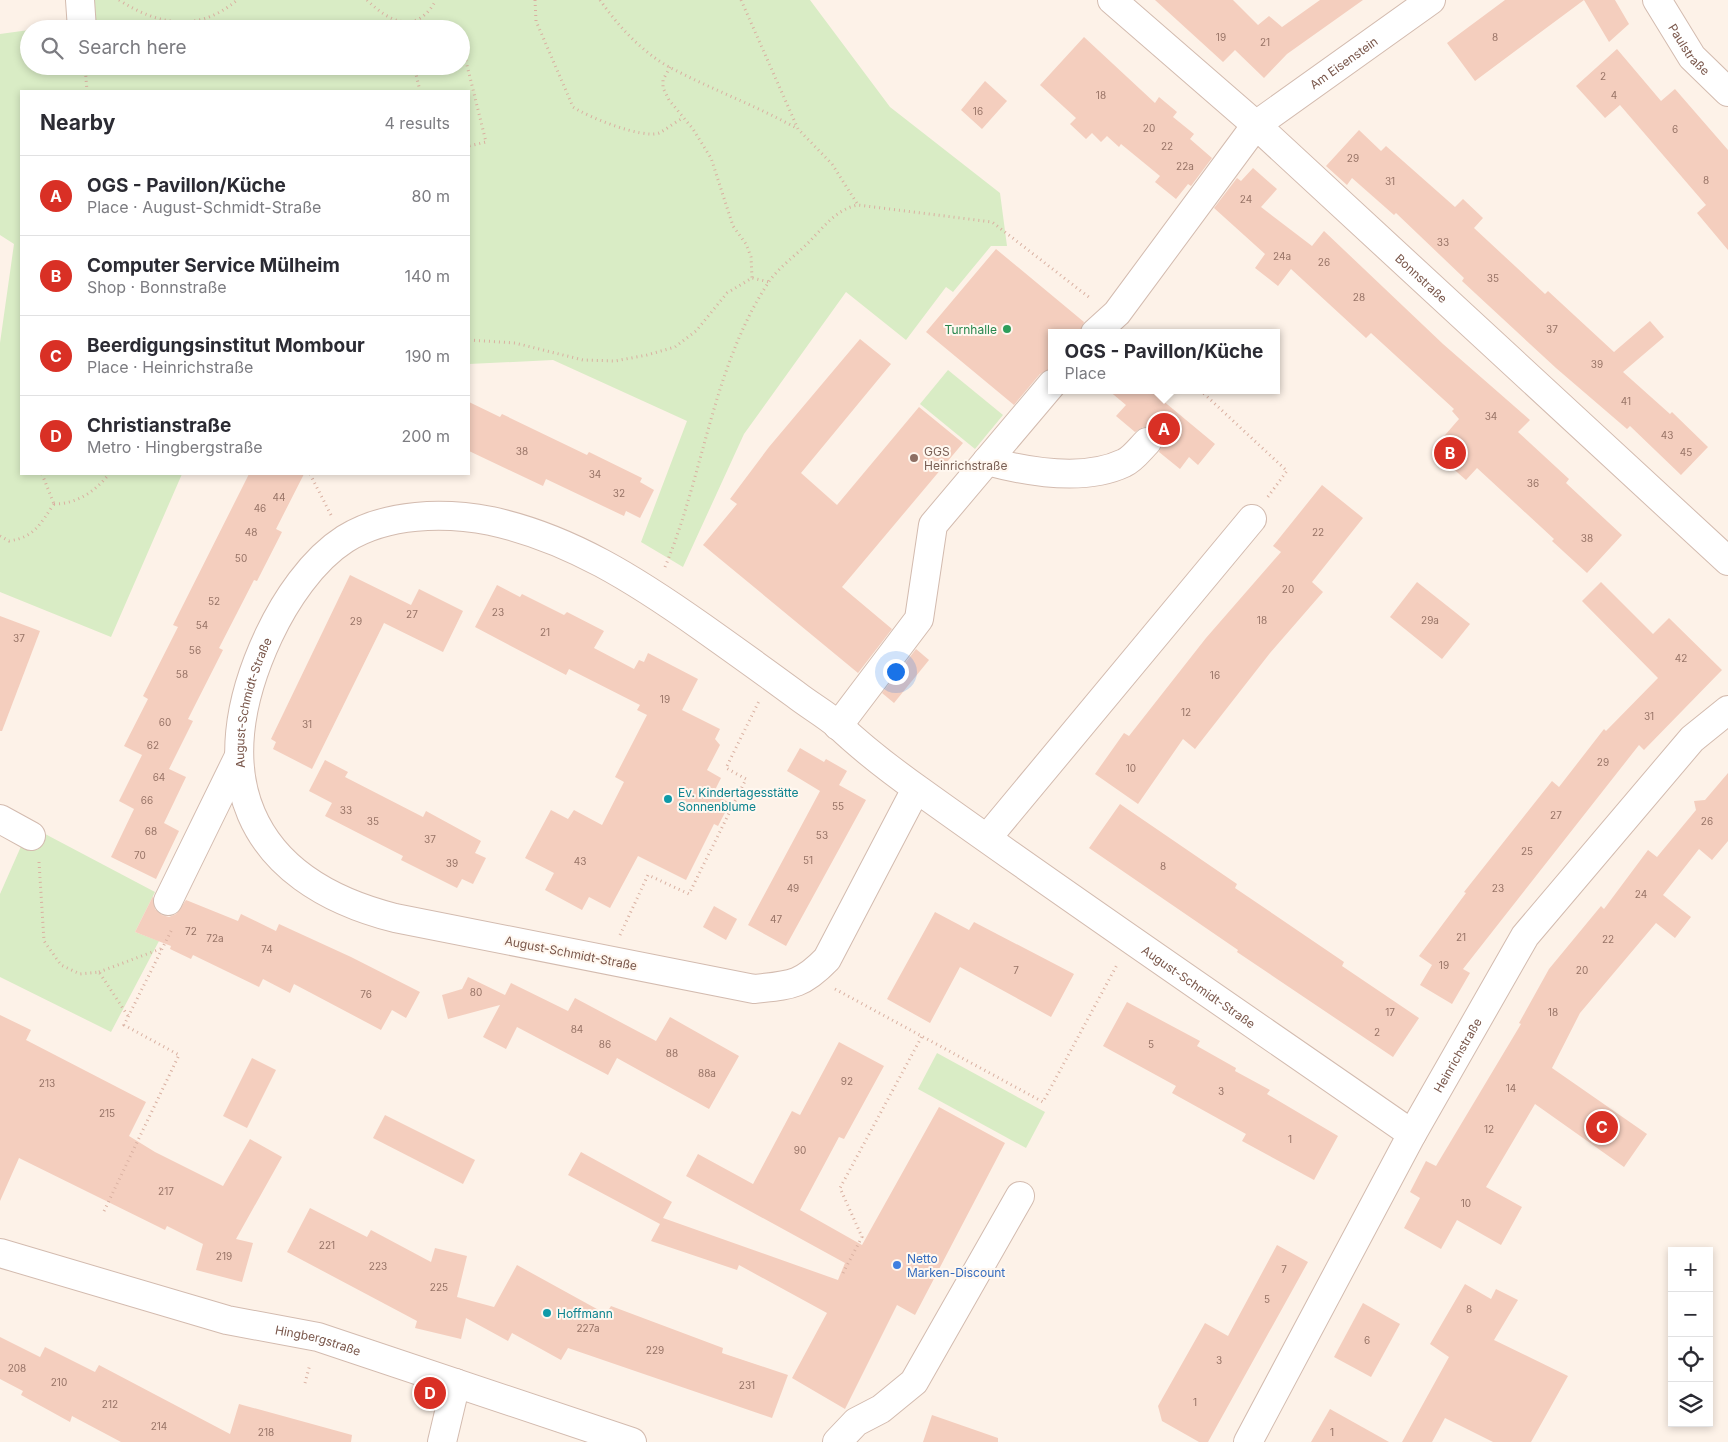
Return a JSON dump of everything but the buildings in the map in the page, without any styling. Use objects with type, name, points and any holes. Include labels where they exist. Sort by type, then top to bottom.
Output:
[{"type":"street","points":[[80,0],[81,20]]},
{"type":"street","name":"Bonnstraße","points":[[1112,0],[1256,125],[1728,561]]},
{"type":"street","name":"Am Eisenstein","points":[[1099,329],[1117,313],[1256,125],[1431,0]]},
{"type":"street","name":"Paulstraße","points":[[1657,0],[1692,57],[1728,92]]},
{"type":"street","points":[[838,726],[919,619],[933,525],[1048,389]]},
{"type":"street","points":[[987,461],[1026,472],[1097,472],[1126,462],[1147,442]]},
{"type":"street","name":"August-Schmidt-Straße","points":[[916,788],[827,958],[811,976],[791,985],[754,989],[395,918],[369,911],[333,896],[307,882],[290,868],[264,838],[254,822],[242,790],[240,755],[242,710],[247,690],[273,626],[304,580],[344,540],[366,529],[418,516],[472,518],[523,529],[561,543],[607,565],[654,592],[838,726],[916,788],[1412,1134]]},
{"type":"street","points":[[987,838],[1252,519]]},
{"type":"street","name":"Heinrichstraße","points":[[1248,1442],[1412,1134],[1525,936],[1692,739],[1728,710]]},
{"type":"street","points":[[170,914],[240,755]]},
{"type":"street","points":[[0,819],[31,836]]},
{"type":"street","points":[[837,1442],[856,1422],[881,1409],[914,1382],[1020,1196]]},
{"type":"street","name":"Hingbergstraße","points":[[0,1252],[227,1320],[318,1337],[632,1442]]},
{"type":"street","points":[[442,1442],[456,1383]]},
{"type":"path","points":[[119,0],[149,15],[169,20]]},
{"type":"path","points":[[197,20],[212,17],[237,0]]},
{"type":"path","points":[[367,0],[383,14],[398,20]]},
{"type":"path","points":[[419,20],[431,9],[436,0]]},
{"type":"path","points":[[535,0],[536,21],[573,107],[584,114],[637,132],[658,133],[683,118]]},
{"type":"path","points":[[600,0],[614,21],[670,67],[758,107],[798,129],[832,164],[858,205]]},
{"type":"path","points":[[741,0],[798,129]]},
{"type":"path","points":[[670,67],[663,80],[663,88],[668,100],[693,129],[711,158],[733,226],[746,244],[751,257],[752,278]]},
{"type":"path","points":[[85,75],[86,90]]},
{"type":"path","points":[[416,75],[420,90]]},
{"type":"path","points":[[469,75],[486,142],[470,146]]},
{"type":"path","points":[[654,592],[681,527],[708,425],[736,340],[769,282],[839,211],[858,205],[992,222],[1092,299],[1117,313]]},
{"type":"path","points":[[470,340],[515,343],[583,360],[615,362],[675,347],[696,331],[727,293],[752,278],[769,282]]},
{"type":"path","points":[[1204,394],[1287,472],[1252,519]]},
{"type":"path","points":[[42,475],[54,504]]},
{"type":"path","points":[[54,504],[68,504],[83,497],[102,483],[108,475]]},
{"type":"path","points":[[311,475],[344,540]]},
{"type":"path","points":[[0,536],[9,541],[25,539],[40,524],[54,504]]},
{"type":"path","points":[[607,960],[648,876],[689,894],[746,779],[726,768],[771,676]]},
{"type":"path","points":[[31,836],[38,851],[44,941],[61,965],[80,974],[99,972],[163,948]]},
{"type":"path","points":[[104,1211],[179,1055],[124,1025],[163,948],[170,914]]},
{"type":"path","points":[[811,976],[1042,1102],[1131,938]]},
{"type":"path","points":[[99,972],[128,1017]]},
{"type":"path","points":[[843,1273],[862,1237],[840,1188],[922,1036]]},
{"type":"green space","points":[[70,0],[810,0],[890,107],[1000,193],[1007,246],[991,246],[953,292],[946,287],[906,340],[846,292],[744,434],[683,567],[641,542],[687,421],[553,360],[470,364],[470,90],[20,90],[20,475],[182,475],[111,637],[0,592],[0,343],[14,244],[0,235],[0,34],[20,31],[20,75],[470,75],[470,20],[71,20]]},
{"type":"green space","points":[[948,370],[1003,415],[975,449],[920,404]]},
{"type":"green space","points":[[30,826],[155,892],[135,932],[159,941],[111,1032],[0,977],[0,894]]},
{"type":"green space","points":[[937,1053],[1045,1112],[1026,1148],[918,1089]]},
{"type":"place","name":"Turnhalle","points":[[1007,329]]},
{"type":"place","name":"OGS - Pavillon/Küche","points":[[1164,429]]},
{"type":"place","name":"Computer Service Mülheim","points":[[1450,453]]},
{"type":"place","name":"GGS Heinrichstraße","points":[[914,458]]},
{"type":"place","name":"Ev. Kindertagesstätte Sonnenblume","points":[[668,799]]},
{"type":"place","name":"Beerdigungsinstitut Mombour","points":[[1602,1127]]},
{"type":"place","name":"Netto Marken-Discount","points":[[897,1265]]},
{"type":"place","name":"Hoffmann","points":[[547,1313]]},
{"type":"place","name":"Christianstraße","points":[[430,1393]]}]
